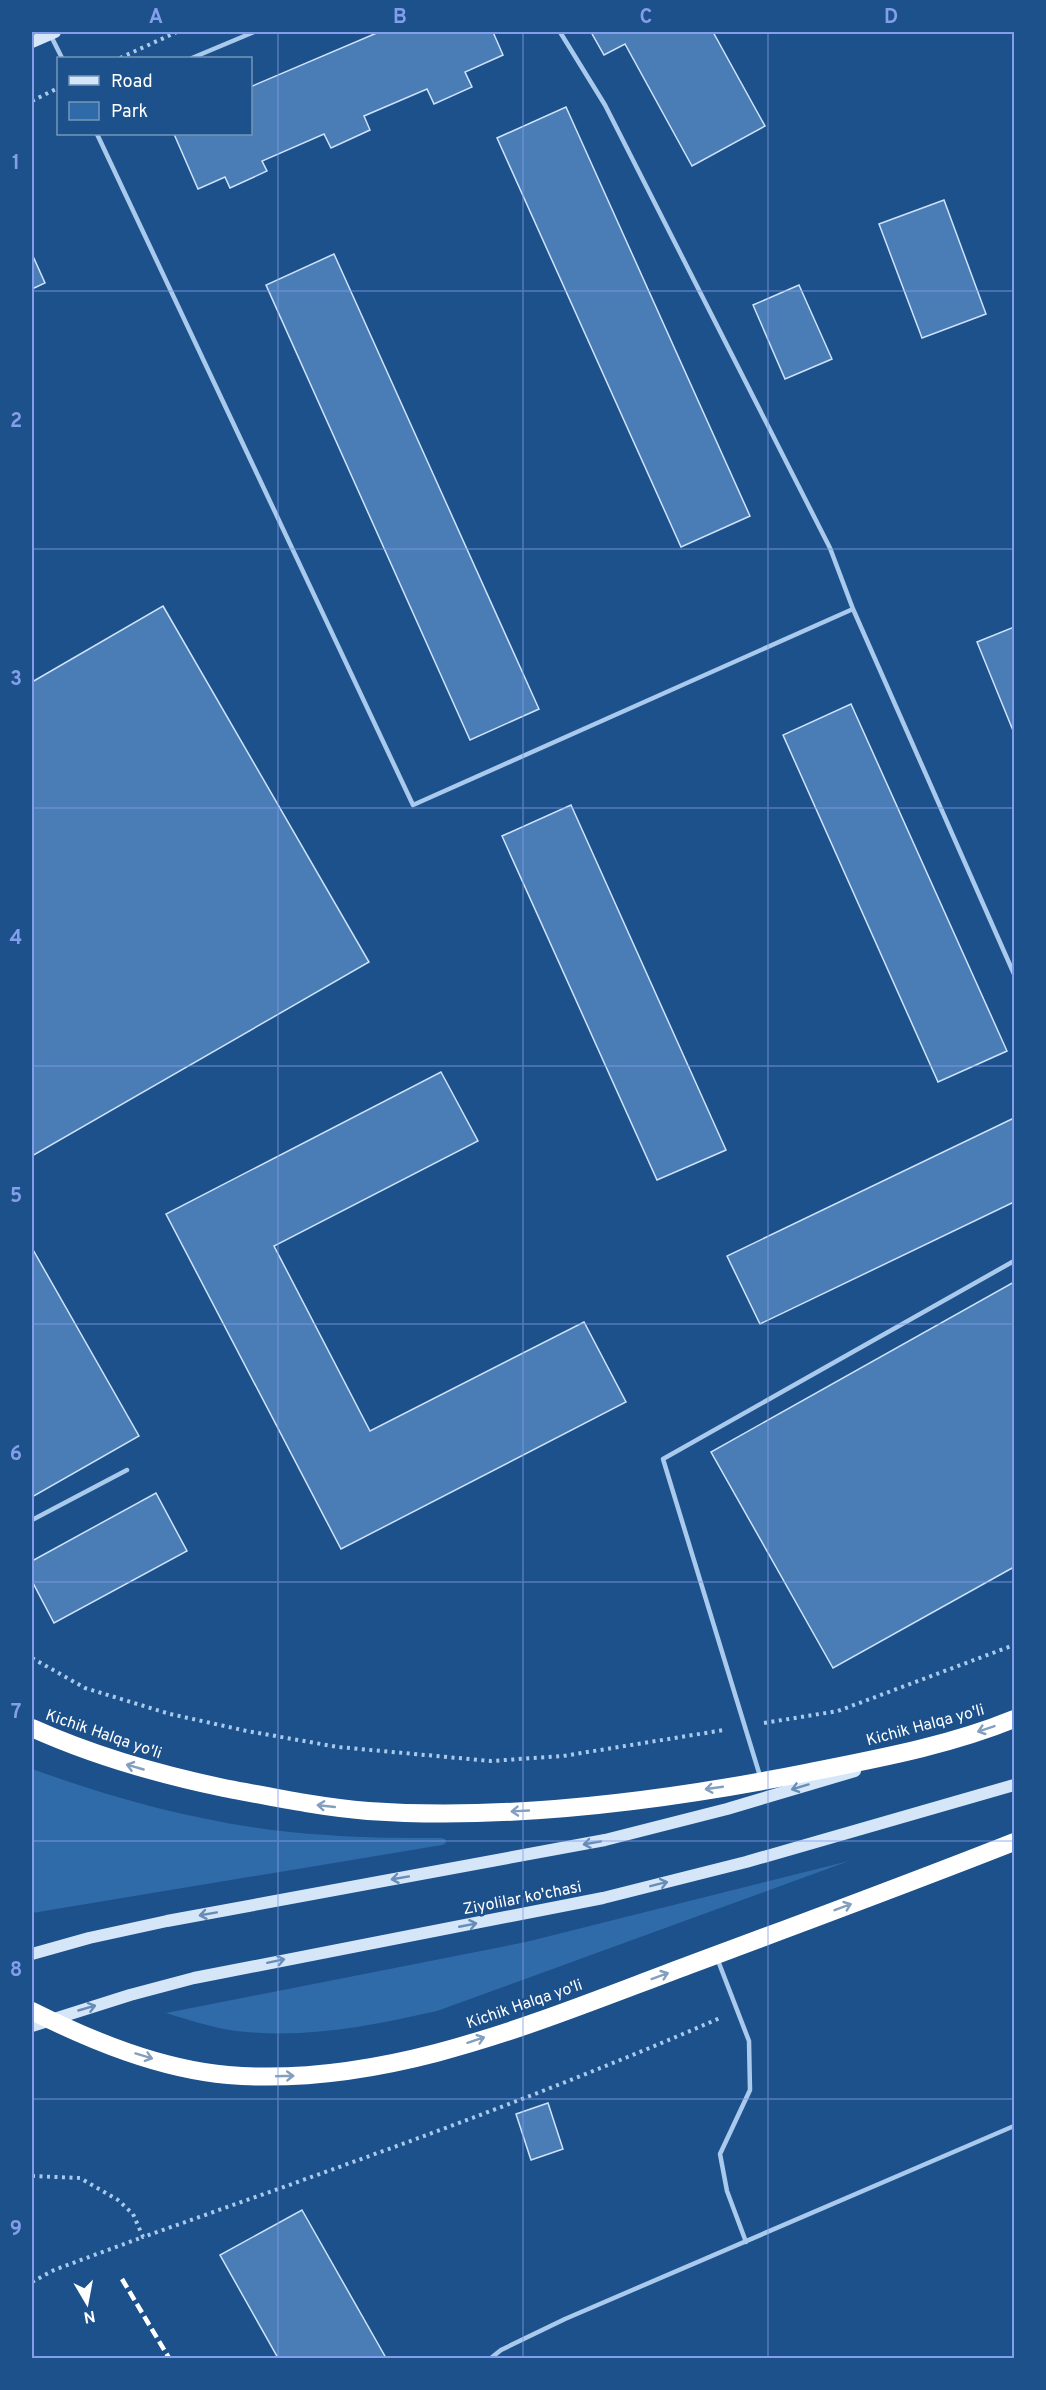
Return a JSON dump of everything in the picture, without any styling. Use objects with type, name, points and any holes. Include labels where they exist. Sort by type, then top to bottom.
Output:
[{"type":"highway","name":"Kichik Halqa yo'li","points":[[32,1728],[92,1753],[156,1773],[280,1799],[366,1810],[423,1814],[551,1809],[765,1790],[957,1739],[1014,1719]]},
{"type":"highway","name":"Kichik Halqa yo'li","points":[[32,2011],[102,2042],[147,2057],[191,2069],[227,2075],[277,2077],[326,2075],[373,2067],[515,2027],[716,1955],[1014,1842]]},
{"type":"main road","points":[[32,42],[52,33]]},
{"type":"main road","name":"Ziyolilar ko'chasi","points":[[32,2026],[130,1995],[194,1978],[603,1898],[746,1862],[1014,1785]]},
{"type":"main road","points":[[32,1953],[167,1921],[606,1840],[765,1790]]},
{"type":"lane","points":[[194,57],[254,32]]},
{"type":"lane","points":[[560,32],[605,105],[830,548],[853,609],[1014,974]]},
{"type":"lane","points":[[52,33],[62,57]]},
{"type":"lane","points":[[97,135],[414,806],[853,609]]},
{"type":"lane","points":[[765,1790],[663,1459],[1014,1261]]},
{"type":"lane","points":[[32,1520],[127,1470]]},
{"type":"lane","points":[[716,1955],[749,2042],[750,2091],[720,2154],[727,2191],[746,2242]]},
{"type":"lane","points":[[491,2358],[501,2350],[565,2319],[1014,2126]]},
{"type":"path","points":[[122,57],[177,32]]},
{"type":"path","points":[[32,100],[57,88]]},
{"type":"path","points":[[32,1658],[85,1688],[170,1714],[247,1731],[338,1747],[491,1761],[562,1756],[838,1711],[1014,1645]]},
{"type":"path","points":[[32,2282],[54,2270],[321,2174],[471,2117],[737,2010]]},
{"type":"path","points":[[32,2176],[80,2178],[118,2199],[133,2214],[143,2237]]},
{"type":"green space","points":[[32,1769],[140,1803],[251,1827],[326,1835],[441,1838],[445,1839],[446,1843],[32,1913]]},
{"type":"green space","points":[[849,1861],[437,2011],[338,2030],[288,2033],[228,2030],[166,2013],[526,1942]]},
{"type":"building","points":[[379,32],[493,32],[503,55],[465,72],[472,87],[434,104],[427,89],[364,116],[370,130],[331,148],[324,134],[262,161],[267,171],[230,188],[225,177],[198,189],[174,135],[252,135],[252,86]]},
{"type":"building","points":[[591,32],[713,32],[765,126],[692,166],[625,44],[604,55]]},
{"type":"building","points":[[566,107],[750,516],[681,547],[497,138]]},
{"type":"building","points":[[944,200],[986,314],[922,338],[879,224]]},
{"type":"building","points":[[32,254],[45,283],[32,289]]},
{"type":"building","points":[[334,254],[539,709],[470,740],[266,285]]},
{"type":"building","points":[[799,285],[832,359],[785,379],[753,305]]},
{"type":"building","points":[[163,606],[369,962],[32,1156],[32,682]]},
{"type":"building","points":[[1014,627],[1014,733],[977,642]]},
{"type":"building","points":[[851,704],[1007,1051],[938,1082],[783,735]]},
{"type":"building","points":[[571,805],[726,1150],[657,1180],[502,836]]},
{"type":"building","points":[[441,1072],[478,1141],[274,1246],[370,1431],[584,1322],[626,1402],[341,1549],[166,1214]]},
{"type":"building","points":[[1014,1118],[1014,1202],[760,1324],[727,1256]]},
{"type":"building","points":[[32,1248],[139,1436],[32,1497]]},
{"type":"building","points":[[1014,1282],[1014,1567],[833,1668],[711,1452]]},
{"type":"building","points":[[156,1493],[187,1551],[54,1623],[32,1581],[32,1561]]},
{"type":"building","points":[[548,2103],[563,2149],[531,2160],[516,2114]]},
{"type":"building","points":[[302,2210],[386,2358],[278,2358],[220,2255]]},
{"type":"railway","points":[[122,2279],[169,2358]]}]
